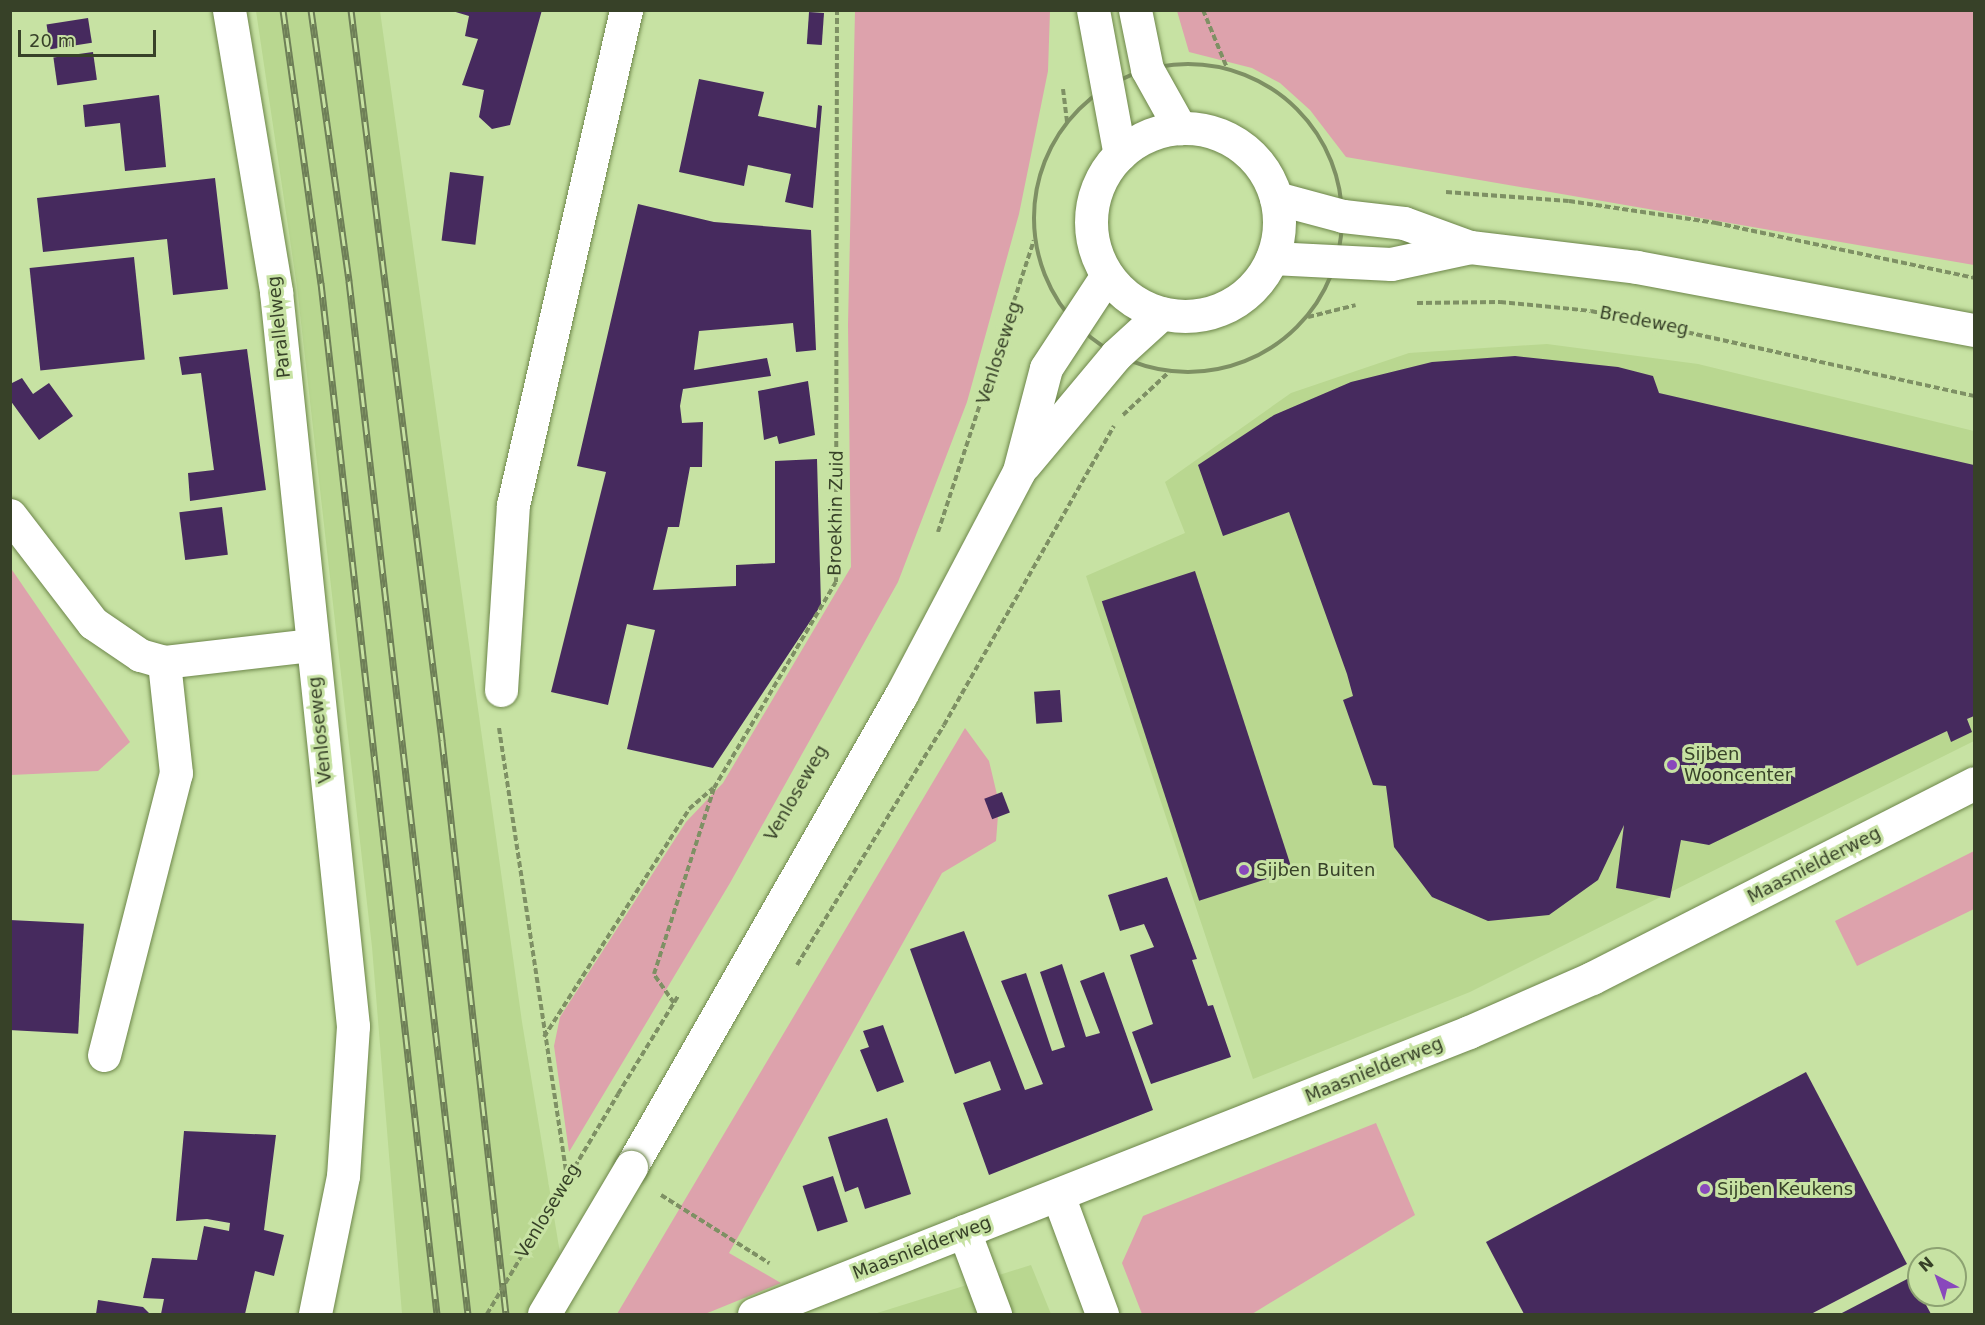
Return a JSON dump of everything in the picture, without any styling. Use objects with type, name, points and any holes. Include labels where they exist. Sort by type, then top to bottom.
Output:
[{"type":"street","name":"Parallelweg","points":[[230,10],[276,292],[311,645]]},
{"type":"street","points":[[501,690],[513,505],[626,10]]},
{"type":"street","points":[[1094,10],[1120,154]]},
{"type":"street","points":[[1135,10],[1147,69],[1180,128]]},
{"type":"street","points":[[1180,128],[1215,133],[1242,147],[1266,175],[1276,198],[1278,236],[1272,258],[1250,290],[1221,309],[1192,316],[1162,313],[1130,299],[1107,275],[1093,242],[1092,205],[1098,184],[1120,154],[1148,136],[1180,128]]},
{"type":"street","points":[[1276,198],[1344,195],[1404,224],[1470,248],[1636,267],[1974,330]]},
{"type":"street","points":[[1272,258],[1391,264],[1470,248]]},
{"type":"street","points":[[1019,471],[1046,368],[1107,275]]},
{"type":"street","points":[[544,1314],[631,1167],[901,695],[1019,471],[1116,355],[1162,313]]},
{"type":"street","points":[[10,515],[93,623],[117,642],[164,662],[311,645]]},
{"type":"street","name":"Venloseweg","points":[[311,645],[353,1026],[343,1176],[315,1314]]},
{"type":"street","points":[[104,1054],[176,773],[164,662]]},
{"type":"street","name":"Maasnielderweg","points":[[754,1314],[1058,1195],[1592,978],[1974,783]]},
{"type":"street","points":[[1058,1195],[1102,1314]]},
{"type":"street","points":[[964,1231],[995,1314]]},
{"type":"path","name":"Broekhin Zuid","points":[[674,1003],[654,974],[714,788],[836,582],[837,10]]},
{"type":"path","points":[[1203,10],[1227,68]]},
{"type":"path","name":"Venloseweg","points":[[935,540],[1035,239],[1035,198],[1046,158],[1066,122],[1108,87],[1147,69],[1187,63],[1227,68],[1258,80],[1295,107],[1328,152],[1344,195]]},
{"type":"path","points":[[1443,192],[1569,201],[1716,224],[1974,278]]},
{"type":"path","points":[[1344,195],[1337,261],[1307,317],[1362,304]]},
{"type":"path","name":"Bredeweg","points":[[1409,303],[1500,302],[1591,311],[1974,396]]},
{"type":"path","points":[[795,969],[950,714],[1116,421],[1169,372]]},
{"type":"path","points":[[501,690],[497,714],[570,1199]]},
{"type":"path","points":[[544,1037],[689,809],[714,788]]},
{"type":"path","name":"Venloseweg","points":[[488,1314],[680,993]]},
{"type":"path","points":[[653,1202],[665,1183]]},
{"type":"path","points":[[658,1193],[813,1291]]},
{"type":"shaded area","points":[[256,11],[380,11],[522,1022],[570,1314],[402,1314],[372,947],[297,287]]},
{"type":"shaded area","points":[[855,11],[1050,11],[1048,71],[1019,214],[967,402],[898,582],[730,883],[569,1152],[554,1046],[560,1017],[686,822],[723,783],[851,567],[848,325]]},
{"type":"shaded area","points":[[1177,11],[1974,11],[1974,265],[1346,157],[1310,110],[1280,83],[1252,68],[1189,52]]},
{"type":"shaded area","points":[[1547,344],[1698,364],[1974,431],[1974,741],[1470,992],[1253,1079],[1086,576],[1185,533],[1165,482],[1291,393],[1409,353]]},
{"type":"shaded area","points":[[10,567],[130,742],[98,771],[11,775]]},
{"type":"shaded area","points":[[965,728],[989,761],[999,803],[996,841],[942,873],[729,1253],[781,1283],[705,1314],[617,1314]]},
{"type":"shaded area","points":[[1974,851],[1974,909],[1857,966],[1835,921]]},
{"type":"shaded area","points":[[1376,1123],[1415,1215],[1252,1314],[1142,1314],[1122,1263],[1143,1216]]},
{"type":"shaded area","points":[[1031,1265],[1051,1314],[874,1314]]},
{"type":"building","points":[[449,10],[542,10],[510,125],[492,129],[479,117],[484,90],[462,85],[478,39],[465,36],[469,16]]},
{"type":"building","points":[[809,12],[824,13],[822,45],[807,44]]},
{"type":"building","points":[[88,18],[92,43],[50,49],[47,25]]},
{"type":"building","points":[[93,52],[97,80],[57,85],[53,58]]},
{"type":"building","points":[[699,79],[764,92],[758,116],[816,128],[818,105],[822,106],[813,208],[785,202],[791,174],[748,165],[744,186],[679,172]]},
{"type":"building","points":[[159,95],[166,167],[125,171],[120,123],[85,127],[83,105]]},
{"type":"building","points":[[450,172],[484,176],[475,245],[442,240]]},
{"type":"building","points":[[215,178],[228,289],[173,295],[167,239],[43,252],[37,198]]},
{"type":"building","points":[[638,204],[714,222],[811,230],[816,350],[796,352],[793,323],[699,331],[694,370],[767,358],[771,376],[683,389],[680,406],[682,423],[703,422],[702,467],[690,467],[679,527],[668,527],[653,590],[736,586],[736,565],[775,563],[775,461],[817,459],[821,605],[713,768],[627,749],[655,630],[627,624],[608,705],[551,692],[606,472],[577,466]]},
{"type":"building","points":[[134,257],[145,359],[40,370],[30,268]]},
{"type":"building","points":[[247,349],[266,490],[190,501],[188,473],[214,470],[201,373],[182,375],[179,357]]},
{"type":"building","points":[[1515,356],[1618,367],[1653,376],[1659,393],[1974,465],[1974,716],[1967,719],[1972,732],[1951,742],[1947,731],[1709,845],[1681,840],[1670,898],[1616,888],[1624,825],[1598,880],[1549,915],[1488,921],[1432,897],[1394,847],[1386,786],[1373,785],[1343,700],[1353,696],[1347,674],[1289,512],[1223,536],[1198,465],[1274,415],[1351,382],[1432,362]]},
{"type":"building","points":[[22,378],[33,394],[49,383],[73,416],[39,440],[10,400],[10,384]]},
{"type":"building","points":[[808,381],[815,435],[779,444],[777,436],[764,440],[758,391]]},
{"type":"building","points":[[222,507],[228,555],[185,560],[179,512]]},
{"type":"building","points":[[1195,571],[1292,871],[1199,901],[1102,601]]},
{"type":"building","points":[[1060,690],[1062,722],[1036,724],[1034,692]]},
{"type":"building","points":[[1002,792],[1010,813],[992,819],[984,799]]},
{"type":"building","points":[[1167,877],[1197,959],[1192,960],[1208,1006],[1213,1005],[1231,1057],[1151,1084],[1132,1032],[1153,1024],[1130,955],[1154,947],[1144,924],[1120,931],[1108,895]]},
{"type":"building","points":[[10,920],[84,924],[78,1034],[10,1030]]},
{"type":"building","points":[[964,931],[1025,1090],[1043,1084],[1001,981],[1026,973],[1052,1051],[1065,1047],[1040,972],[1062,964],[1086,1037],[1100,1033],[1080,981],[1104,972],[1153,1110],[989,1175],[963,1103],[1001,1090],[990,1061],[955,1074],[910,949]]},
{"type":"building","points":[[883,1025],[904,1082],[877,1092],[860,1050],[869,1047],[863,1031]]},
{"type":"building","points":[[1806,1072],[1907,1264],[1811,1314],[1524,1314],[1486,1242]]},
{"type":"building","points":[[887,1118],[911,1194],[865,1209],[858,1187],[845,1192],[828,1137]]},
{"type":"building","points":[[184,1131],[276,1135],[264,1230],[284,1235],[274,1276],[255,1271],[245,1314],[161,1314],[164,1299],[143,1298],[152,1258],[197,1260],[204,1226],[229,1231],[230,1223],[207,1219],[176,1221]]},
{"type":"building","points":[[833,1176],[848,1222],[817,1232],[803,1186]]},
{"type":"building","points":[[1907,1279],[1907,1307],[1927,1307],[1931,1314],[1840,1314]]},
{"type":"building","points":[[98,1300],[143,1307],[150,1314],[96,1314]]},
{"type":"railway","points":[[283,10],[321,283],[437,1314]]},
{"type":"railway","points":[[311,10],[349,281],[468,1314]]},
{"type":"railway","points":[[351,10],[442,740],[506,1314]]},
{"type":"place","name":"Sijben Wooncenter","points":[[1672,765]]},
{"type":"place","name":"Sijben Buiten","points":[[1244,870]]},
{"type":"place","name":"Sijben Keukens","points":[[1705,1189]]}]
